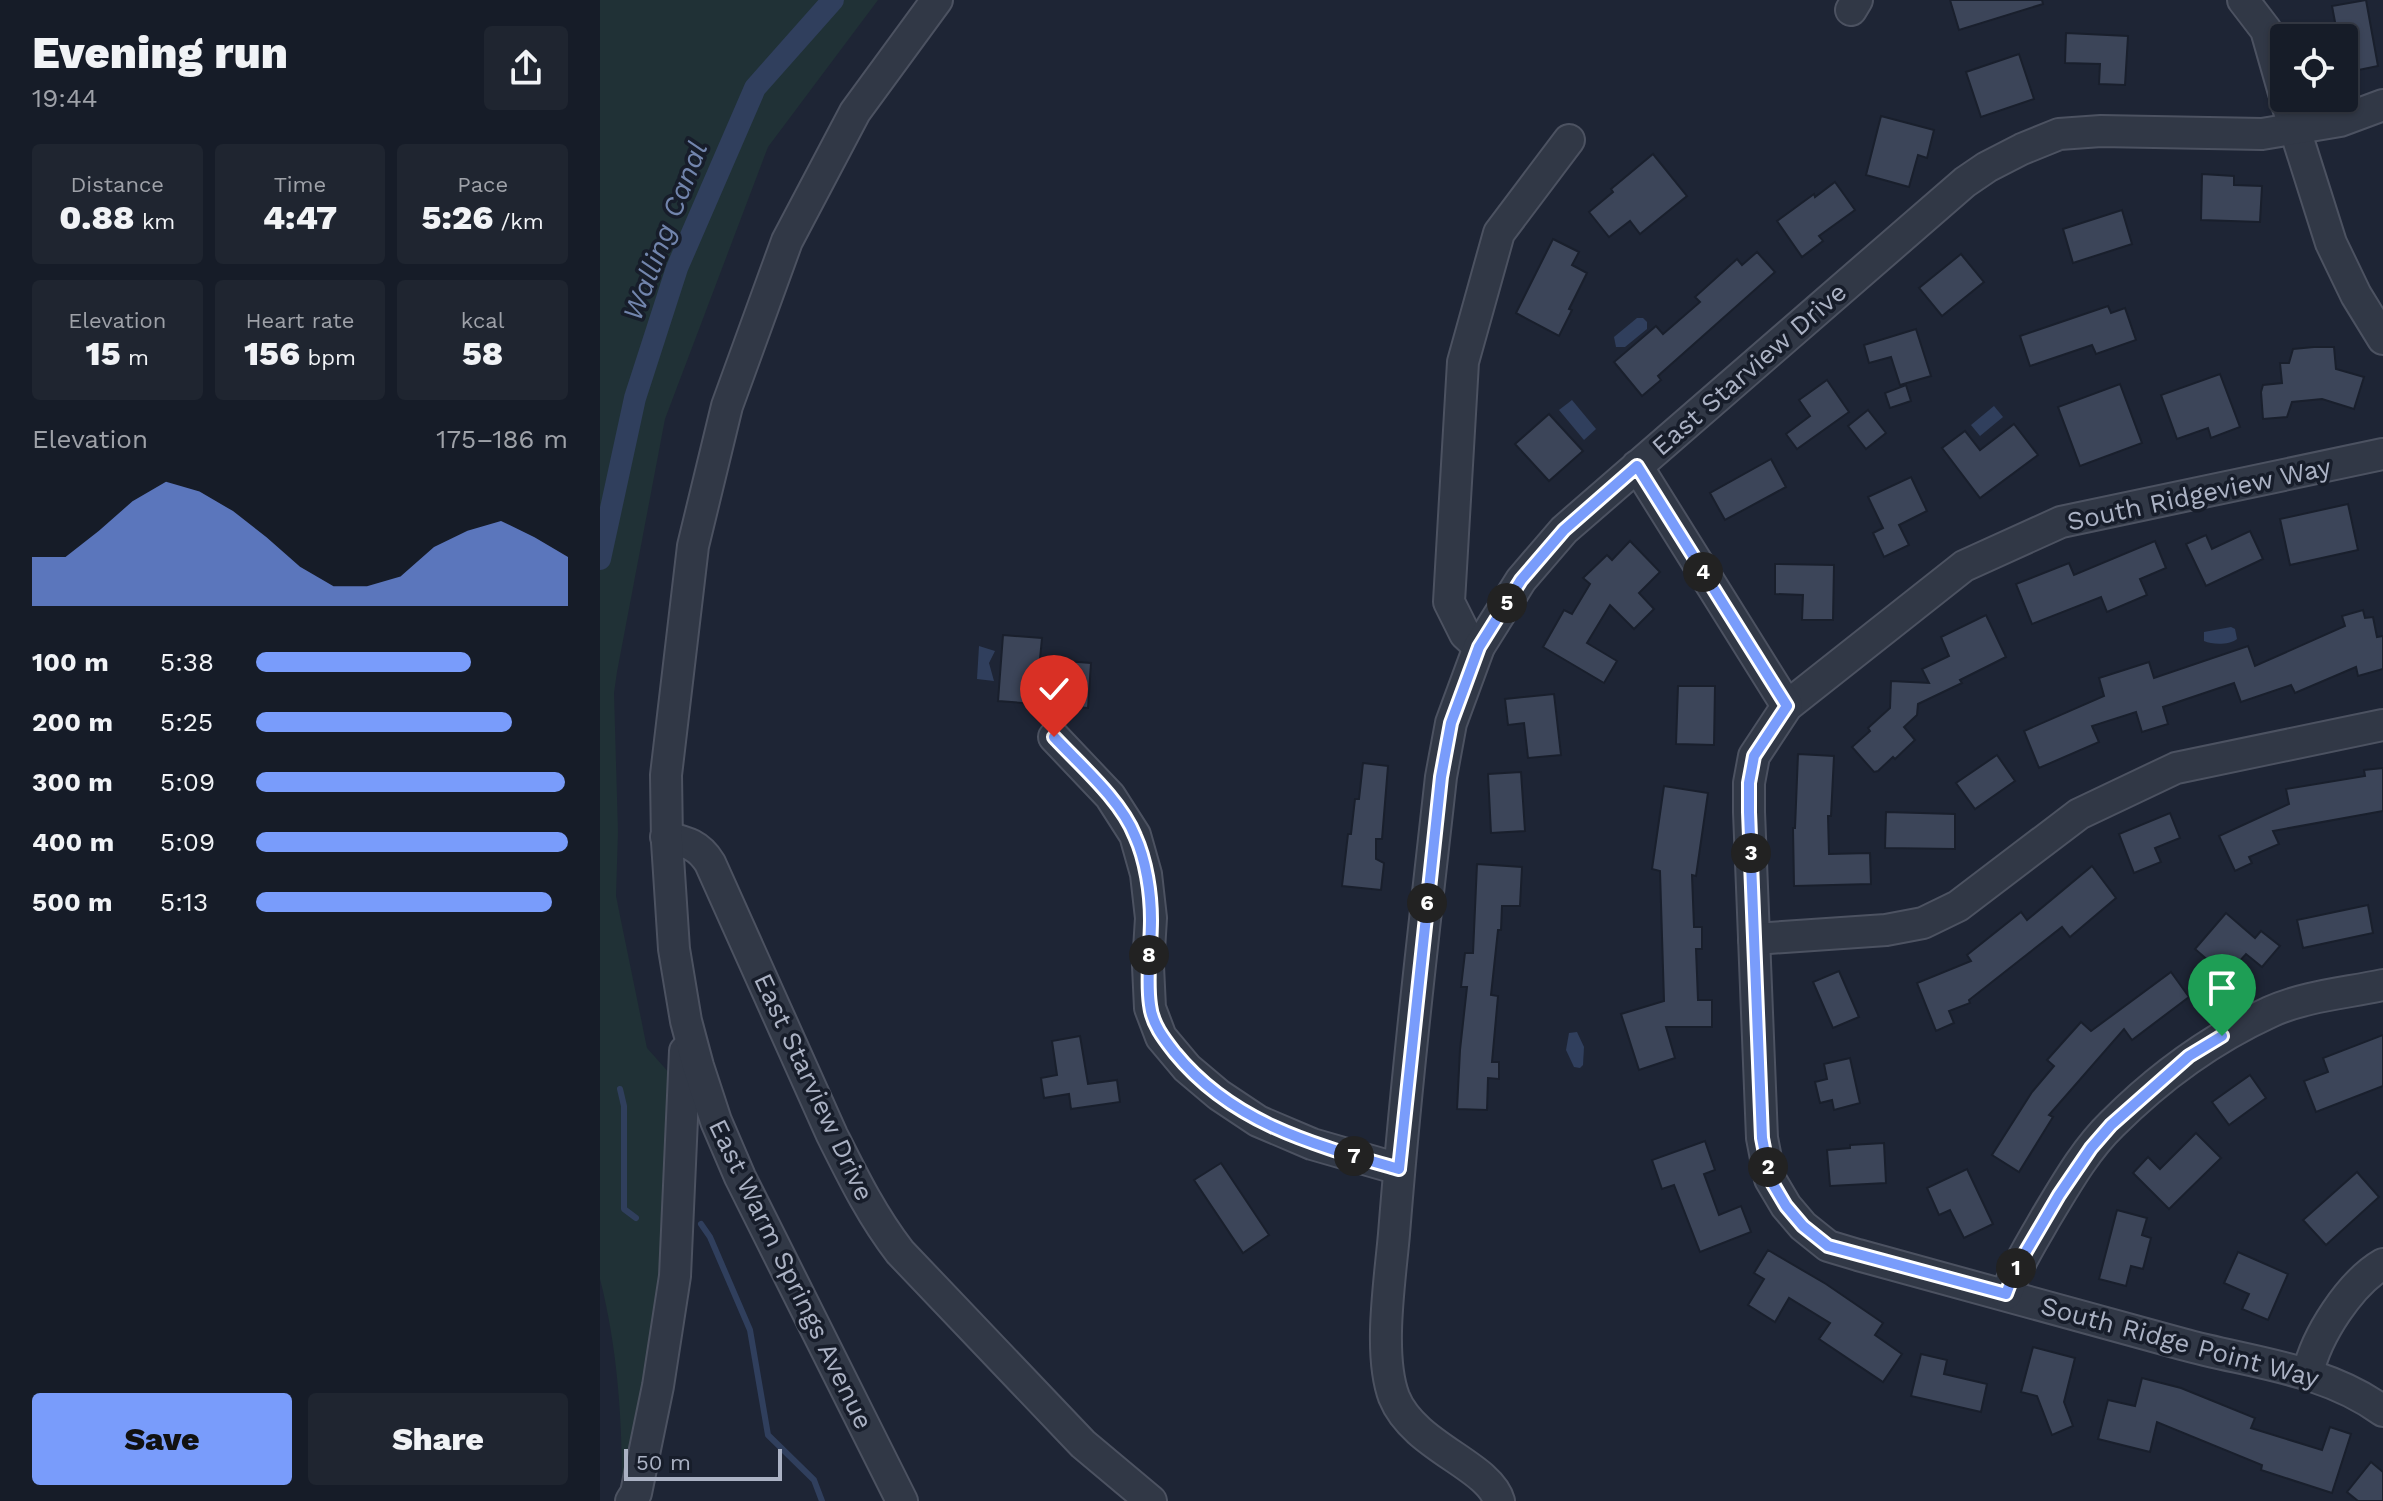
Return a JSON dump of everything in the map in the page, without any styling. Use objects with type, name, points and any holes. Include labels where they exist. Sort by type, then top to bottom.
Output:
[{"type":"street","name":"East Warm Springs Avenue","points":[[902,1501],[740,1177],[716,1121],[686,1021],[674,949],[666,837],[666,775],[693,546],[727,406],[787,241],[855,112],[937,0]]},
{"type":"street","points":[[2243,0],[2266,30],[2270,44]]},
{"type":"street","name":"East Starview Drive","points":[[1499,1501],[1497,1493],[1487,1481],[1424,1438],[1409,1422],[1394,1396],[1387,1358],[1388,1312],[1399,1169],[1441,777],[1451,723],[1479,647],[1521,580],[1564,530],[1965,182],[1998,161],[2059,134],[2101,131],[2262,134],[2340,121],[2383,105]]},
{"type":"street","points":[[2289,112],[2331,243],[2356,295],[2383,339]]},
{"type":"street","points":[[1479,647],[1465,634],[1449,602],[1463,362],[1499,233],[1569,140]]},
{"type":"street","name":"South Ridgeview Way","points":[[1754,939],[1749,783],[1754,756],[1787,706],[1964,566],[2061,522],[2383,454]]},
{"type":"street","points":[[1637,466],[1787,706]]},
{"type":"street","points":[[1754,939],[1886,930],[1923,923],[1958,906],[2079,814],[2176,768],[2383,725]]},
{"type":"street","points":[[1054,737],[1110,796],[1135,835],[1146,874],[1151,918],[1148,966],[1150,1008],[1161,1037],[1187,1068],[1219,1095],[1258,1121],[1312,1144],[1399,1169]]},
{"type":"street","name":"East Starview Drive","points":[[666,837],[698,847],[710,863],[852,1177],[887,1234],[1083,1444],[1151,1501]]},
{"type":"street","name":"South Ridge Point Way","points":[[1754,939],[1762,1138],[1770,1179],[1786,1206],[1803,1226],[1828,1246],[2186,1345],[2308,1373],[2360,1395],[2383,1411]]},
{"type":"street","points":[[2006,1294],[2015,1270],[2091,1148],[2111,1125],[2189,1056],[2273,1011],[2383,985]]},
{"type":"street","points":[[631,1501],[636,1493],[658,1386],[675,1276],[686,1021]]},
{"type":"street","points":[[2308,1373],[2312,1353],[2326,1326],[2369,1272],[2383,1264]]},
{"type":"shaded area","points":[[600,0],[878,0],[768,147],[665,419],[617,672],[614,693],[618,832],[616,896],[647,1048],[672,1076],[666,1244],[629,1483],[622,1483],[617,1381],[611,1330],[600,1279]]},
{"type":"water","points":[[1637,318],[1647,322],[1647,329],[1625,347],[1616,347],[1614,337]]},
{"type":"water","points":[[1572,400],[1596,429],[1584,440],[1559,410]]},
{"type":"water","points":[[1994,406],[2003,417],[1980,436],[1971,425]]},
{"type":"water","points":[[2235,629],[2237,639],[2234,641],[2221,644],[2204,641],[2204,632]]},
{"type":"water","points":[[979,646],[995,651],[989,663],[994,681],[977,679]]},
{"type":"water","points":[[1577,1032],[1584,1047],[1580,1068],[1574,1067],[1566,1050],[1569,1033]]},
{"type":"building","points":[[1950,0],[2042,0],[2043,4],[1959,30]]},
{"type":"building","points":[[2366,0],[2378,66],[2358,70],[2358,24],[2335,24],[2332,6]]},
{"type":"building","points":[[2066,33],[2128,36],[2125,85],[2099,84],[2100,64],[2065,63]]},
{"type":"building","points":[[2019,54],[2034,99],[1981,117],[1966,72]]},
{"type":"building","points":[[1881,116],[1934,130],[1927,158],[1918,155],[1909,187],[1866,175]]},
{"type":"building","points":[[1653,154],[1687,196],[1640,234],[1630,221],[1609,237],[1589,212]]},
{"type":"building","points":[[2202,174],[2234,176],[2234,185],[2262,186],[2260,222],[2201,220]]},
{"type":"building","points":[[1835,182],[1855,210],[1819,236],[1823,241],[1802,257],[1777,221]]},
{"type":"building","points":[[2122,210],[2132,244],[2073,263],[2063,229]]},
{"type":"building","points":[[1553,239],[1579,252],[1572,265],[1587,273],[1559,336],[1516,313]]},
{"type":"building","points":[[1757,252],[1775,272],[1658,376],[1661,380],[1642,396],[1614,362],[1656,326],[1663,334],[1700,302],[1695,297],[1737,259],[1742,265]]},
{"type":"building","points":[[1961,254],[1984,282],[1942,316],[1919,288]]},
{"type":"building","points":[[2108,306],[2111,313],[2125,308],[2136,340],[2096,354],[2092,345],[2030,366],[2020,336]]},
{"type":"building","points":[[1916,329],[1931,376],[1900,385],[1891,357],[1869,363],[1864,345]]},
{"type":"building","points":[[2334,347],[2336,369],[2364,377],[2354,409],[2322,399],[2292,402],[2287,417],[2263,419],[2263,385],[2282,383],[2280,363],[2289,363],[2293,349]]},
{"type":"building","points":[[2220,374],[2240,427],[2211,438],[2208,428],[2177,439],[2161,395]]},
{"type":"building","points":[[1827,380],[1849,412],[1797,449],[1786,434],[1810,416],[1799,400]]},
{"type":"building","points":[[2120,384],[2142,443],[2080,466],[2058,407]]},
{"type":"building","points":[[1906,385],[1911,401],[1890,408],[1885,393]]},
{"type":"building","points":[[1868,410],[1886,433],[1866,449],[1848,426]]},
{"type":"building","points":[[1549,414],[1583,451],[1549,481],[1515,444]]},
{"type":"building","points":[[2014,424],[2038,455],[1980,498],[1942,448],[1965,431],[1980,450]]},
{"type":"building","points":[[1771,459],[1786,487],[1725,520],[1710,493]]},
{"type":"building","points":[[1911,477],[1927,511],[1899,525],[1909,545],[1884,557],[1873,533],[1883,528],[1868,497]]},
{"type":"building","points":[[2348,504],[2358,550],[2290,565],[2280,519]]},
{"type":"building","points":[[2250,531],[2263,559],[2206,586],[2186,544],[2206,535],[2212,549]]},
{"type":"building","points":[[1630,541],[1660,572],[1639,593],[1654,609],[1634,629],[1610,605],[1587,643],[1617,661],[1604,683],[1543,647],[1564,610],[1572,614],[1590,584],[1583,578],[1607,555],[1612,560]]},
{"type":"building","points":[[2155,541],[2166,568],[2140,579],[2147,595],[2107,612],[2101,597],[2032,624],[2016,584],[2069,563],[2074,575]]},
{"type":"building","points":[[1775,564],[1834,565],[1833,620],[1802,620],[1803,595],[1775,594]]},
{"type":"building","points":[[2363,610],[2365,618],[2373,617],[2377,637],[2383,636],[2383,669],[2358,676],[2356,667],[2295,693],[2291,685],[2241,702],[2234,683],[2163,707],[2168,724],[2142,732],[2136,712],[2092,726],[2099,742],[2039,768],[2024,731],[2104,696],[2099,678],[2149,662],[2154,678],[2248,646],[2255,666],[2345,626],[2342,616]]},
{"type":"building","points":[[1986,615],[2006,657],[1918,704],[1917,715],[1904,727],[1915,740],[1895,759],[1893,757],[1874,772],[1852,747],[1890,708],[1891,681],[1929,683],[1922,669],[1949,656],[1941,637]]},
{"type":"building","points":[[1003,635],[1042,638],[1040,659],[1091,663],[1088,708],[998,701]]},
{"type":"building","points":[[1678,686],[1715,686],[1714,745],[1676,744]]},
{"type":"building","points":[[1554,694],[1561,755],[1528,758],[1524,723],[1508,725],[1505,699]]},
{"type":"building","points":[[1798,754],[1834,756],[1831,816],[1828,816],[1829,854],[1870,853],[1871,884],[1794,886],[1793,828]]},
{"type":"building","points":[[1997,755],[2015,781],[1975,809],[1956,783]]},
{"type":"building","points":[[1363,763],[1388,766],[1382,839],[1376,839],[1376,859],[1384,863],[1381,890],[1342,886],[1348,834],[1351,834],[1355,799],[1359,799]]},
{"type":"building","points":[[2383,768],[2383,811],[2273,831],[2279,844],[2249,857],[2252,863],[2235,871],[2219,836],[2289,804],[2286,789],[2365,776],[2364,770]]},
{"type":"building","points":[[1521,772],[1525,831],[1491,833],[1488,774]]},
{"type":"building","points":[[1664,786],[1708,793],[1696,876],[1692,875],[1694,927],[1702,927],[1702,949],[1696,949],[1698,1000],[1712,1000],[1712,1027],[1666,1027],[1675,1058],[1639,1070],[1621,1014],[1664,1001],[1660,871],[1652,869]]},
{"type":"building","points":[[1886,812],[1955,814],[1955,849],[1885,848]]},
{"type":"building","points":[[2170,813],[2180,838],[2155,848],[2161,862],[2134,873],[2119,834]]},
{"type":"building","points":[[1477,864],[1522,867],[1520,906],[1502,906],[1501,930],[1498,930],[1491,995],[1498,996],[1492,1062],[1499,1062],[1499,1079],[1488,1078],[1487,1110],[1457,1109],[1467,987],[1461,987],[1465,953],[1473,953]]},
{"type":"building","points":[[2092,866],[2116,898],[2070,937],[2062,927],[1969,1000],[1970,1003],[1949,1011],[1954,1023],[1936,1031],[1917,983],[1971,961],[1967,955],[2021,912],[2027,920]]},
{"type":"building","points":[[2368,905],[2373,933],[2303,948],[2297,920]]},
{"type":"building","points":[[2226,913],[2255,938],[2261,931],[2280,946],[2262,967],[2246,954],[2226,976],[2195,949]]},
{"type":"building","points":[[1839,971],[1859,1017],[1833,1028],[1813,982]]},
{"type":"building","points":[[2171,972],[2189,997],[2132,1040],[2124,1029],[2049,1115],[2053,1117],[2019,1172],[1992,1155],[2032,1092],[2054,1066],[2047,1060],[2081,1022],[2091,1031]]},
{"type":"building","points":[[2383,1035],[2383,1086],[2316,1112],[2304,1081],[2328,1072],[2323,1058]]},
{"type":"building","points":[[1080,1036],[1088,1084],[1117,1080],[1120,1102],[1071,1109],[1069,1094],[1044,1098],[1041,1078],[1057,1075],[1052,1041]]},
{"type":"building","points":[[1850,1058],[1860,1103],[1834,1110],[1832,1100],[1820,1103],[1815,1082],[1827,1079],[1824,1064]]},
{"type":"building","points":[[2250,1075],[2266,1098],[2229,1125],[2212,1102]]},
{"type":"building","points":[[2196,1133],[2221,1158],[2169,1209],[2133,1173],[2148,1157],[2160,1169]]},
{"type":"building","points":[[1705,1141],[1715,1170],[1704,1174],[1719,1215],[1741,1206],[1751,1232],[1700,1252],[1674,1185],[1662,1189],[1652,1160]]},
{"type":"building","points":[[1884,1143],[1886,1183],[1830,1186],[1827,1150]]},
{"type":"building","points":[[1221,1163],[1269,1235],[1243,1253],[1194,1180]]},
{"type":"building","points":[[1967,1169],[1993,1224],[1964,1238],[1950,1210],[1939,1215],[1927,1188]]},
{"type":"building","points":[[2357,1172],[2379,1197],[2326,1245],[2303,1220]]},
{"type":"building","points":[[2117,1210],[2147,1218],[2142,1235],[2151,1238],[2143,1269],[2131,1266],[2126,1286],[2099,1279]]},
{"type":"building","points":[[1768,1250],[1883,1323],[1875,1335],[1902,1354],[1883,1382],[1819,1339],[1830,1323],[1789,1298],[1775,1322],[1748,1305],[1764,1279],[1754,1273]]},
{"type":"building","points":[[2238,1252],[2288,1274],[2268,1320],[2242,1309],[2249,1294],[2224,1283]]},
{"type":"building","points":[[2033,1347],[2075,1358],[2064,1402],[2073,1426],[2052,1435],[2037,1396],[2021,1392]]},
{"type":"building","points":[[1921,1354],[1947,1360],[1944,1374],[1987,1384],[1981,1412],[1911,1396]]},
{"type":"building","points":[[2142,1378],[2181,1388],[2255,1418],[2251,1428],[2322,1450],[2330,1427],[2351,1434],[2332,1493],[2261,1470],[2262,1465],[2157,1422],[2150,1452],[2098,1439],[2108,1400],[2135,1406]]},
{"type":"building","points":[[2371,1462],[2383,1472],[2383,1501],[2358,1501],[2347,1492]]},
{"type":"waterway","name":"Walling Canal","points":[[600,559],[635,398],[677,268],[755,88],[833,0]]},
{"type":"waterway","points":[[620,1089],[624,1106],[624,1209],[636,1218]]},
{"type":"waterway","points":[[701,1224],[710,1237],[750,1330],[768,1435],[814,1480],[822,1501]]},
{"type":"route","points":[[1054,737],[1110,796],[1135,835],[1146,874],[1151,918],[1148,966],[1150,1008],[1161,1037],[1187,1068],[1219,1095],[1258,1121],[1312,1144],[1399,1169],[1441,777],[1451,723],[1479,647],[1521,580],[1564,530],[1637,466],[1787,706],[1754,756],[1749,783],[1749,812],[1762,1138],[1770,1179],[1786,1206],[1803,1226],[1828,1246],[2006,1294],[2015,1270],[2091,1148],[2111,1125],[2189,1056],[2222,1036]]}]
